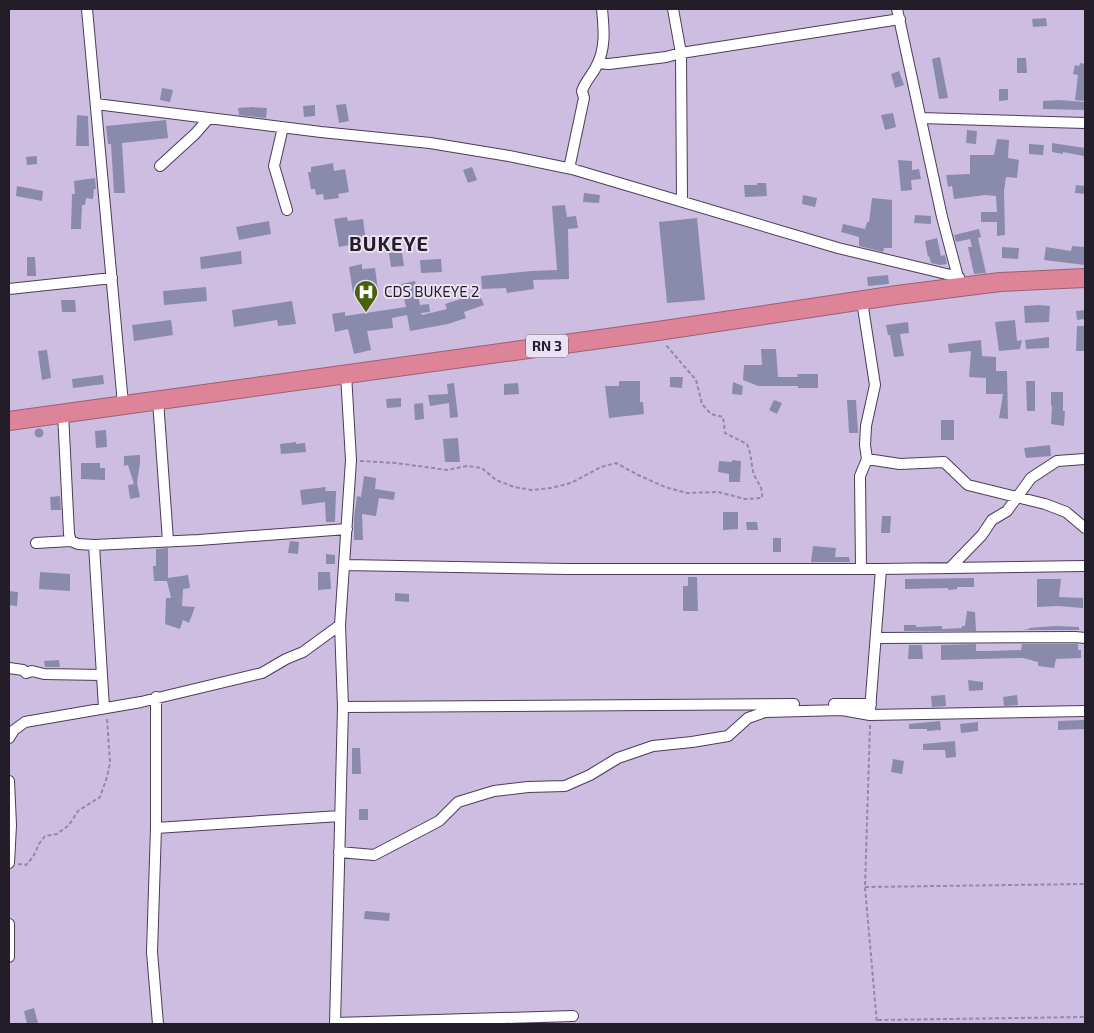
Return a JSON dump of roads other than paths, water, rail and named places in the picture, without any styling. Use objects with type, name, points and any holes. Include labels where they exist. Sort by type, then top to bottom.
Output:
[{"type":"highway","name":"RN 3","points":[[9,421],[658,331],[862,301],[959,282],[1085,278]]},
{"type":"street","points":[[87,9],[124,404]]},
{"type":"street","points":[[572,169],[570,164],[584,98],[582,91],[598,63],[605,32],[602,9]]},
{"type":"street","points":[[673,9],[681,53],[682,201]]},
{"type":"street","points":[[598,63],[609,64],[666,57],[898,14],[942,217],[959,282]]},
{"type":"street","points":[[96,104],[430,143],[509,156],[572,169],[959,282]]},
{"type":"street","points":[[160,166],[195,134],[209,118]]},
{"type":"street","points":[[921,118],[1085,123]]},
{"type":"street","points":[[283,127],[274,166],[287,210]]},
{"type":"street","points":[[9,289],[112,278]]},
{"type":"street","points":[[862,301],[874,385],[866,426],[865,445],[867,459],[860,476],[862,569]]},
{"type":"street","points":[[346,374],[351,460],[340,625],[342,707],[335,1023],[573,1016]]},
{"type":"street","points":[[158,400],[168,541]]},
{"type":"street","points":[[63,413],[69,534],[71,541]]},
{"type":"street","points":[[867,459],[900,464],[944,462],[968,485],[1045,504],[1066,512],[1085,528]]},
{"type":"street","points":[[951,567],[982,535],[992,520],[1007,511],[1031,478],[1058,461],[1085,459]]},
{"type":"street","points":[[36,543],[71,541],[78,544],[94,545],[347,529]]},
{"type":"street","points":[[94,545],[104,708]]},
{"type":"street","points":[[345,565],[568,569],[882,569],[1085,566]]},
{"type":"street","points":[[870,715],[882,569]]},
{"type":"street","points":[[9,738],[14,730],[25,722],[141,702],[262,673],[286,659],[303,652],[340,625]]},
{"type":"street","points":[[877,638],[1085,638]]},
{"type":"street","points":[[9,668],[23,670],[26,673],[32,671],[44,674],[102,675]]},
{"type":"street","points":[[156,697],[156,828],[152,952],[158,1024]]},
{"type":"street","points":[[342,707],[871,704]]},
{"type":"street","points":[[339,852],[374,855],[439,821],[458,802],[494,791],[528,787],[565,786],[590,775],[618,758],[654,746],[728,736],[748,718],[765,712],[842,710],[870,715],[1085,711]]},
{"type":"street","points":[[9,781],[13,864]]},
{"type":"street","points":[[156,828],[340,816]]},
{"type":"street","points":[[9,924],[9,957]]},
{"type":"place","name":"CDS BUKEYE 2","points":[[366,313]]},
{"type":"district","name":"BUKEYE","points":[[389,244]]}]
